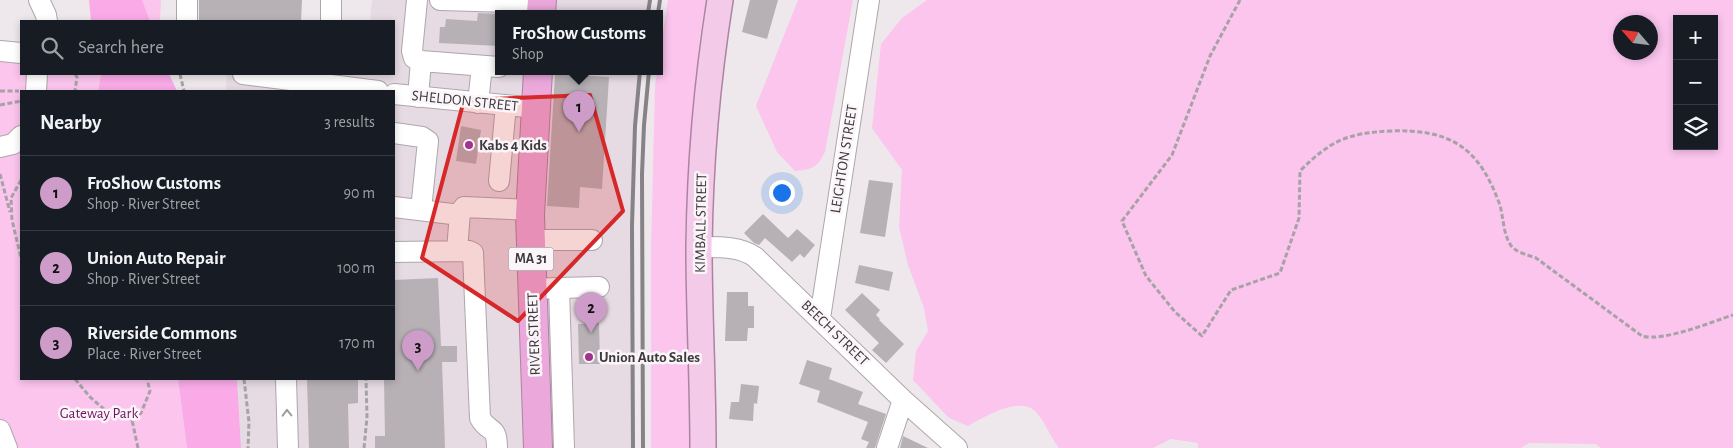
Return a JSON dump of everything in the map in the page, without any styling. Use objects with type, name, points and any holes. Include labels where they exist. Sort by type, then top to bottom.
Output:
[{"type":"highway","name":"RIVER STREET","points":[[538,75],[530,240],[532,288],[547,339],[551,443]]},
{"type":"main road","name":"KIMBALL STREET","points":[[703,448],[699,247],[703,140],[720,0]]},
{"type":"street","points":[[39,0],[48,20]]},
{"type":"street","points":[[186,0],[186,20]]},
{"type":"street","points":[[331,0],[331,20]]},
{"type":"street","points":[[417,0],[412,51],[414,58],[421,61],[491,66],[478,103]]},
{"type":"street","points":[[440,0],[541,5]]},
{"type":"street","name":"LEIGHTON STREET","points":[[820,318],[869,0]]},
{"type":"street","points":[[0,51],[20,53]]},
{"type":"street","points":[[418,97],[421,61]]},
{"type":"street","points":[[36,90],[37,75]]},
{"type":"street","points":[[245,75],[267,84],[303,86],[329,79],[374,90]]},
{"type":"street","name":"SHELDON STREET","points":[[395,94],[536,108]]},
{"type":"street","points":[[499,180],[506,105]]},
{"type":"street","points":[[395,133],[422,137],[428,141],[420,210]]},
{"type":"street","points":[[0,147],[12,144],[20,137]]},
{"type":"street","points":[[395,207],[460,215]]},
{"type":"street","points":[[457,251],[462,209],[467,207],[530,210]]},
{"type":"street","points":[[530,240],[592,240]]},
{"type":"street","name":"BEECH STREET","points":[[699,247],[734,249],[750,254],[820,318],[903,400],[957,448]]},
{"type":"street","points":[[395,252],[472,252],[474,256],[480,418],[482,422],[495,432],[497,448]]},
{"type":"street","points":[[532,288],[599,287]]},
{"type":"street","points":[[547,339],[559,288]]},
{"type":"street","points":[[286,380],[288,448]]},
{"type":"street","points":[[887,448],[903,400]]},
{"type":"street","points":[[0,430],[7,448]]},
{"type":"path","points":[[1240,0],[1210,56],[1172,155],[1122,221],[1146,276],[1175,312],[1202,336],[1231,290],[1280,273],[1299,218],[1300,171],[1324,149],[1340,140],[1367,132],[1403,131],[1434,134],[1451,140],[1468,151],[1483,168],[1499,201],[1504,230],[1510,245],[1518,251],[1536,258],[1642,336],[1650,338],[1662,336],[1733,315]]},
{"type":"path","points":[[75,75],[77,77],[75,90]]},
{"type":"path","points":[[180,75],[184,90]]},
{"type":"path","points":[[0,91],[20,92]]},
{"type":"path","points":[[0,106],[20,101]]},
{"type":"path","points":[[0,174],[20,254]]},
{"type":"path","points":[[12,220],[11,198],[20,182]]},
{"type":"path","points":[[75,380],[105,410],[132,420]]},
{"type":"path","points":[[132,420],[141,414],[150,391],[147,380]]},
{"type":"path","points":[[244,380],[249,422],[248,448]]},
{"type":"path","points":[[364,448],[367,417],[366,380]]},
{"type":"path","points":[[132,420],[138,448]]},
{"type":"highlighted area","points":[[590,95],[623,211],[518,321],[422,258],[464,100]]},
{"type":"shaded area","points":[[89,0],[142,0],[150,20],[91,20]]},
{"type":"shaded area","points":[[372,0],[650,0],[648,10],[495,10],[495,75],[640,75],[635,126],[632,225],[633,448],[241,448],[237,380],[395,380],[395,90],[226,90],[227,75],[395,75],[395,20],[370,20]]},
{"type":"shaded area","points":[[101,75],[169,75],[177,90],[98,90]]},
{"type":"shaded area","points":[[178,380],[237,380],[241,448],[187,448]]},
{"type":"green space","points":[[142,0],[161,0],[160,20],[150,20]]},
{"type":"green space","points":[[668,0],[706,0],[700,35],[692,119],[685,229],[691,403],[690,448],[651,448],[651,250],[655,87],[656,75],[663,75],[663,33]]},
{"type":"green space","points":[[798,0],[853,0],[825,152],[814,167],[795,171],[777,152],[756,106]]},
{"type":"green space","points":[[927,0],[1733,0],[1733,448],[1601,448],[1596,444],[1529,443],[1521,448],[1198,448],[1198,443],[1171,439],[1153,448],[1059,448],[1045,424],[1036,412],[1029,407],[1021,406],[1002,409],[968,426],[949,418],[913,380],[916,351],[928,331],[924,308],[908,265],[899,227],[902,170],[872,128],[881,44],[902,18]]},
{"type":"green space","name":"Gateway Park","points":[[0,51],[20,53],[20,75],[101,75],[98,90],[20,90],[20,380],[178,380],[187,448],[7,448],[0,430]]},
{"type":"building","points":[[199,0],[302,0],[301,20],[199,20]]},
{"type":"building","points":[[750,0],[778,0],[767,39],[742,32]]},
{"type":"building","points":[[478,13],[495,14],[495,46],[439,43],[440,27],[445,27],[446,19],[477,21]]},
{"type":"building","points":[[555,75],[609,77],[602,189],[580,187],[579,208],[547,206]]},
{"type":"building","name":"Kabs 4 Kids","points":[[461,126],[481,130],[476,164],[456,161]]},
{"type":"building","points":[[869,180],[893,183],[885,237],[860,233]]},
{"type":"building","points":[[763,214],[788,238],[797,229],[815,245],[804,258],[800,254],[792,262],[765,238],[759,245],[754,243],[744,233]]},
{"type":"building","points":[[859,265],[893,272],[889,291],[855,283]]},
{"type":"building","points":[[438,278],[441,346],[457,346],[457,362],[442,362],[445,448],[375,448],[375,436],[385,436],[384,380],[395,380],[395,280]]},
{"type":"building","points":[[727,292],[748,292],[748,306],[754,306],[754,328],[748,328],[747,341],[725,341]]},
{"type":"building","points":[[862,293],[880,310],[876,315],[879,320],[904,344],[886,363],[872,350],[879,343],[845,310]]},
{"type":"building","points":[[599,323],[600,364],[579,364],[578,324]]},
{"type":"building","points":[[807,360],[832,368],[829,379],[863,392],[858,404],[886,414],[875,448],[866,448],[869,442],[861,439],[868,422],[817,402],[820,391],[799,384]]},
{"type":"building","points":[[307,380],[358,380],[358,403],[348,404],[349,448],[309,448]]},
{"type":"building","points":[[741,384],[759,386],[757,404],[754,403],[753,421],[729,419],[731,402],[739,402]]},
{"type":"building","points":[[903,436],[928,448],[900,448]]},
{"type":"railway","points":[[648,10],[650,0]]},
{"type":"railway","points":[[658,10],[660,0]]},
{"type":"railway","points":[[633,448],[632,225],[635,126],[640,75]]},
{"type":"railway","points":[[643,448],[642,174],[649,75]]},
{"type":"place","name":"FroShow Customs","points":[[579,132]]},
{"type":"place","name":"Kabs 4 Kids","points":[[469,145]]},
{"type":"place","name":"Union Auto Repair","points":[[591,333]]},
{"type":"place","name":"Union Auto Sales","points":[[589,357]]},
{"type":"place","name":"Riverside Commons","points":[[418,371]]}]
